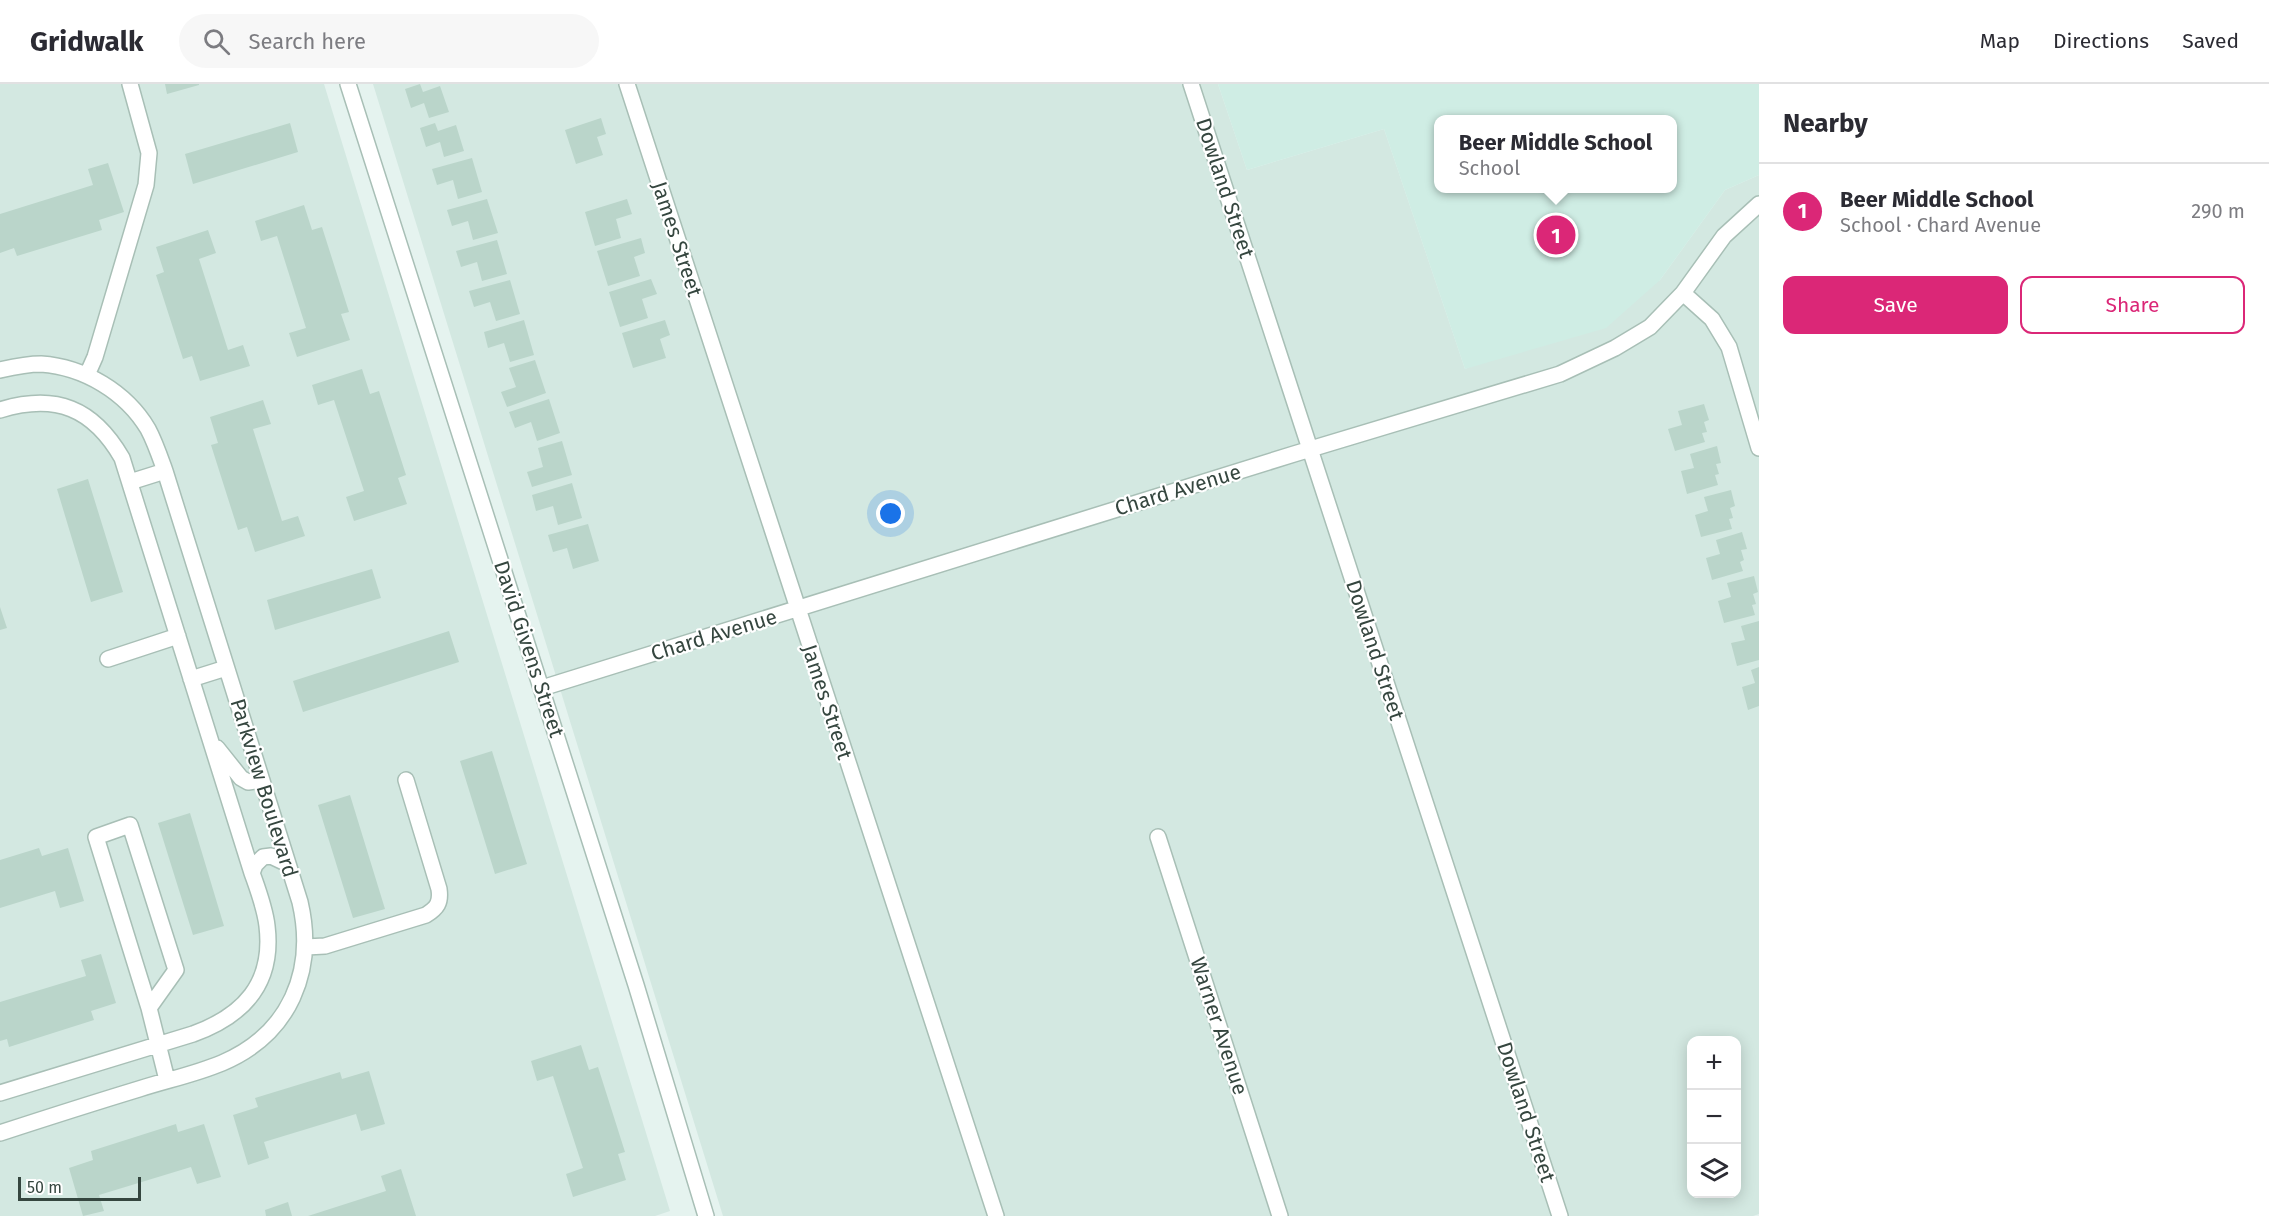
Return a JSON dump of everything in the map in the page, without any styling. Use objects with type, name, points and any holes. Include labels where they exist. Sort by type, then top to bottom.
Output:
[{"type":"street","points":[[87,375],[95,357],[146,185],[149,153],[144,128],[130,84]]},
{"type":"street","name":"David Givens Street","points":[[348,84],[636,985],[706,1216]]},
{"type":"street","name":"James Street","points":[[627,84],[996,1216]]},
{"type":"street","name":"Dowland Street","points":[[1191,84],[1560,1216]]},
{"type":"street","name":"Chard Avenue","points":[[542,688],[1310,449],[1560,374],[1615,348],[1650,327],[1683,293],[1724,236],[1759,204]]},
{"type":"street","points":[[1683,293],[1712,319],[1729,347],[1759,448]]},
{"type":"street","name":"Parkview Boulevard","points":[[0,370],[40,364],[57,366],[87,375],[116,393],[141,418],[153,438],[302,908],[306,947],[295,993],[280,1019],[256,1044],[222,1062],[0,1132]]},
{"type":"street","name":"Parkview Boulevard","points":[[0,410],[25,404],[60,405],[95,421],[111,438],[122,458],[252,873],[267,928],[262,974],[251,997],[231,1017],[213,1027],[0,1093]]},
{"type":"street","points":[[130,482],[165,471]]},
{"type":"street","points":[[108,659],[178,636]]},
{"type":"street","points":[[191,679],[226,668]]},
{"type":"street","points":[[210,738],[241,778],[248,782],[262,780]]},
{"type":"street","points":[[306,947],[325,946],[426,915],[435,909],[440,900],[439,889],[406,780]]},
{"type":"street","points":[[149,1008],[176,970],[130,825],[96,837],[149,1008],[166,1080]]},
{"type":"street","name":"Warner Avenue","points":[[1158,837],[1280,1216]]},
{"type":"street","points":[[252,873],[255,865],[263,857],[271,856],[288,864]]},
{"type":"shaded area","points":[[0,84],[324,84],[670,1211],[655,1216],[0,1216]]},
{"type":"shaded area","points":[[373,84],[1218,84],[1247,170],[1384,129],[1465,369],[1660,280],[1725,190],[1759,175],[1759,1214],[1753,1216],[723,1216]]},
{"type":"shaded area","points":[[1218,84],[1759,84],[1759,175],[1725,190],[1660,280],[1606,328],[1465,369],[1384,129],[1247,170]]},
{"type":"building","points":[[165,84],[199,84],[199,85],[167,94]]},
{"type":"building","points":[[420,84],[423,92],[440,86],[449,112],[429,118],[424,103],[411,108],[405,89]]},
{"type":"building","points":[[601,118],[606,134],[597,137],[603,155],[576,164],[565,130]]},
{"type":"building","points":[[290,123],[298,152],[193,184],[185,154]]},
{"type":"building","points":[[435,123],[438,131],[456,125],[464,151],[444,157],[440,142],[426,147],[420,128]]},
{"type":"building","points":[[472,158],[482,192],[458,199],[453,180],[437,185],[432,169]]},
{"type":"building","points":[[108,163],[124,212],[99,220],[102,230],[17,256],[14,248],[0,253],[0,214],[93,185],[88,169]]},
{"type":"building","points":[[487,199],[498,233],[473,240],[468,221],[452,226],[447,210]]},
{"type":"building","points":[[627,199],[632,214],[616,219],[621,238],[595,246],[585,212]]},
{"type":"building","points":[[304,205],[312,230],[322,227],[349,312],[341,314],[350,340],[297,357],[289,333],[306,328],[277,236],[261,241],[255,221]]},
{"type":"building","points":[[208,230],[216,253],[199,259],[228,350],[243,345],[250,366],[200,381],[192,356],[183,359],[156,275],[164,272],[156,247]]},
{"type":"building","points":[[641,238],[645,253],[634,257],[640,276],[608,286],[597,251]]},
{"type":"building","points":[[497,240],[507,274],[482,281],[477,262],[461,267],[456,251]]},
{"type":"building","points":[[651,279],[657,294],[642,299],[648,318],[620,327],[609,292]]},
{"type":"building","points":[[510,280],[520,314],[496,321],[490,302],[474,307],[469,291]]},
{"type":"building","points":[[524,320],[534,355],[510,362],[504,343],[488,348],[484,332]]},
{"type":"building","points":[[665,320],[670,335],[660,339],[666,358],[633,368],[622,333]]},
{"type":"building","points":[[535,360],[546,393],[507,407],[501,392],[516,387],[509,368]]},
{"type":"building","points":[[362,369],[370,394],[379,391],[406,475],[398,478],[407,504],[354,521],[346,497],[364,491],[334,400],[318,405],[312,385]]},
{"type":"building","points":[[549,399],[560,433],[537,441],[531,422],[515,428],[509,412]]},
{"type":"building","points":[[263,400],[271,424],[253,429],[282,521],[298,516],[305,536],[255,552],[247,527],[238,530],[211,445],[218,443],[210,417]]},
{"type":"building","points":[[1704,404],[1709,420],[1704,422],[1707,432],[1702,433],[1705,442],[1675,451],[1668,429],[1682,425],[1678,411]]},
{"type":"building","points":[[562,441],[572,475],[532,487],[527,472],[543,467],[538,448]]},
{"type":"building","points":[[1717,446],[1721,463],[1716,464],[1719,474],[1715,475],[1718,485],[1687,494],[1681,471],[1694,468],[1690,454]]},
{"type":"building","points":[[88,479],[123,592],[91,602],[57,489]]},
{"type":"building","points":[[572,483],[582,518],[558,525],[553,506],[536,511],[532,495]]},
{"type":"building","points":[[1731,490],[1735,506],[1730,508],[1733,518],[1729,519],[1732,529],[1701,537],[1695,515],[1708,511],[1704,497]]},
{"type":"building","points":[[588,524],[599,561],[573,569],[567,548],[553,552],[548,535]]},
{"type":"building","points":[[1742,532],[1747,549],[1741,550],[1744,560],[1740,562],[1743,571],[1712,580],[1706,558],[1720,554],[1716,540]]},
{"type":"building","points":[[372,569],[381,598],[275,630],[267,600]]},
{"type":"building","points":[[1754,576],[1758,592],[1753,594],[1756,604],[1752,605],[1755,615],[1724,623],[1718,601],[1731,597],[1727,583]]},
{"type":"building","points":[[0,607],[7,628],[0,630]]},
{"type":"building","points":[[1759,621],[1759,660],[1737,666],[1731,643],[1745,640],[1741,626]]},
{"type":"building","points":[[449,631],[459,662],[303,712],[293,681]]},
{"type":"building","points":[[1759,667],[1759,706],[1748,710],[1742,687],[1755,683],[1751,670]]},
{"type":"building","points":[[492,751],[527,864],[495,874],[460,761]]},
{"type":"building","points":[[350,795],[385,909],[353,918],[318,805]]},
{"type":"building","points":[[190,813],[224,926],[193,935],[158,823]]},
{"type":"building","points":[[39,848],[42,856],[68,848],[84,901],[60,908],[55,891],[0,908],[0,860]]},
{"type":"building","points":[[101,954],[116,1003],[91,1011],[94,1020],[9,1047],[7,1039],[0,1041],[0,1002],[86,976],[81,960]]},
{"type":"building","points":[[581,1045],[589,1070],[598,1067],[625,1152],[618,1154],[626,1180],[573,1197],[566,1174],[583,1168],[553,1076],[537,1081],[531,1061]]},
{"type":"building","points":[[369,1071],[385,1124],[361,1131],[356,1114],[264,1142],[269,1158],[248,1165],[233,1115],[258,1107],[255,1098],[340,1072],[342,1079]]},
{"type":"building","points":[[176,1124],[178,1132],[204,1124],[221,1177],[197,1184],[191,1167],[99,1195],[104,1211],[83,1216],[69,1168],[93,1160],[91,1151]]},
{"type":"building","points":[[401,1169],[416,1216],[308,1216],[386,1191],[381,1176]]},
{"type":"building","points":[[288,1202],[292,1216],[266,1216],[265,1210]]},
{"type":"place","name":"Beer Middle School","points":[[1556,235]]}]
